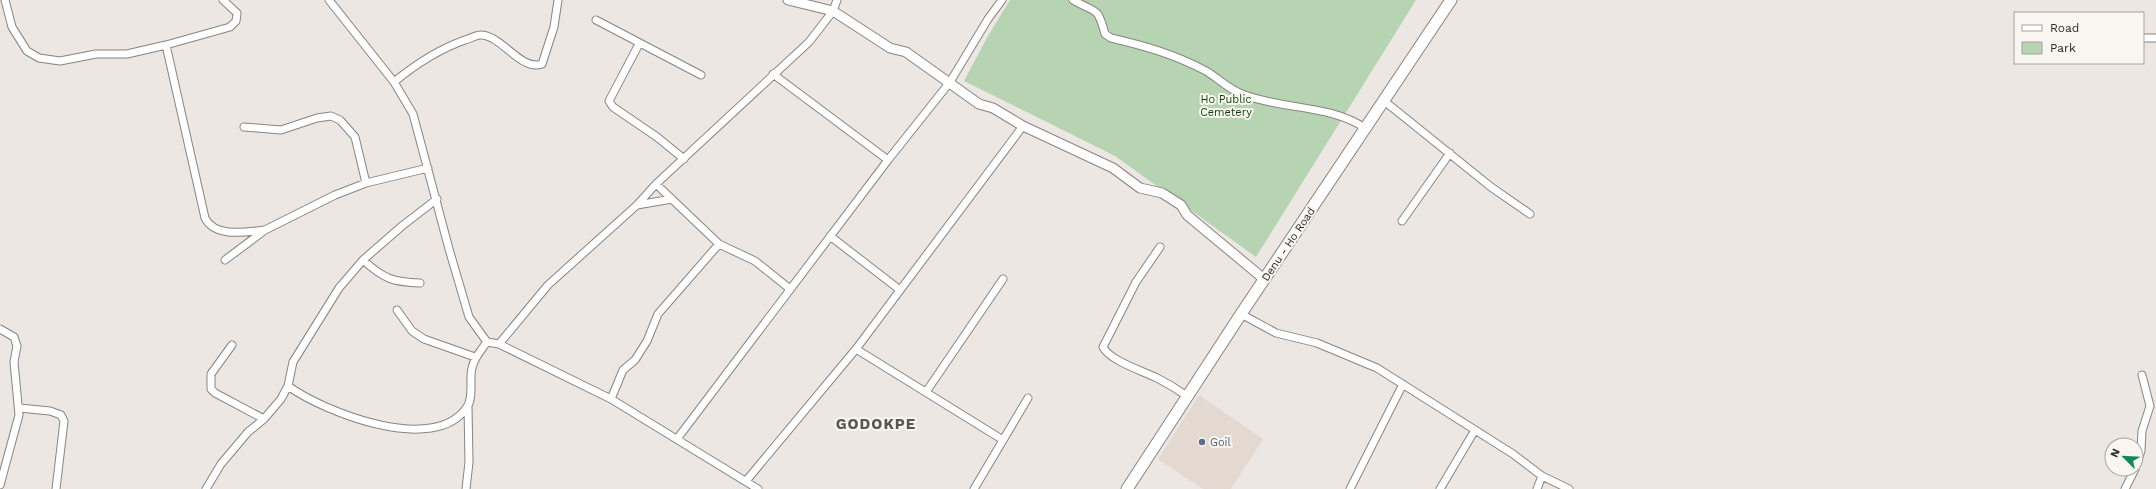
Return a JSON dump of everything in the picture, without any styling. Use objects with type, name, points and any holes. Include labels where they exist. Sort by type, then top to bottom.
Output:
[{"type":"main road","name":"Denu - Ho Road","points":[[1127,489],[1264,278],[1451,0]]},
{"type":"street","points":[[5,0],[12,27],[27,51],[38,58],[60,61],[96,54],[127,54],[230,27],[236,20],[236,14],[223,0]]},
{"type":"street","points":[[329,0],[394,82],[413,114],[469,317],[487,342],[498,344],[611,399],[758,489]]},
{"type":"street","points":[[394,82],[414,66],[448,46],[480,35],[493,39],[532,64],[542,64],[554,27],[558,0]]},
{"type":"street","points":[[788,0],[833,11],[890,48],[906,52],[979,104],[1008,116],[1023,126],[1113,168],[1140,188],[1162,193],[1181,205],[1187,215],[1264,278]]},
{"type":"street","points":[[498,344],[548,285],[637,205],[656,184],[809,42],[833,11],[837,0]]},
{"type":"street","points":[[677,439],[888,160],[950,82],[988,19],[1002,0]]},
{"type":"street","points":[[1073,0],[1097,12],[1101,16],[1105,34],[1111,38],[1158,49],[1207,72],[1240,94],[1268,102],[1334,113],[1350,118],[1365,128]]},
{"type":"street","points":[[596,20],[701,75]]},
{"type":"street","points":[[2144,38],[2156,38]]},
{"type":"street","points":[[640,44],[609,101],[618,111],[657,137],[684,159]]},
{"type":"street","points":[[166,45],[205,218],[208,224],[218,231],[245,232],[265,230]]},
{"type":"street","points":[[773,74],[888,160]]},
{"type":"street","points":[[1383,100],[1491,187],[1530,214]]},
{"type":"street","points":[[244,127],[281,130],[317,118],[331,116],[340,120],[355,137],[366,183]]},
{"type":"street","points":[[746,481],[856,349],[1023,126]]},
{"type":"street","points":[[1402,221],[1450,153]]},
{"type":"street","points":[[225,260],[265,230],[335,195],[366,183],[428,168]]},
{"type":"street","points":[[656,184],[719,244],[756,261],[790,289]]},
{"type":"street","points":[[206,489],[221,464],[248,432],[264,419],[281,399],[288,386],[293,362],[339,288],[363,260],[402,226],[437,199]]},
{"type":"street","points":[[637,205],[672,199]]},
{"type":"street","points":[[830,236],[900,290]]},
{"type":"street","points":[[611,399],[623,370],[635,360],[647,341],[658,314],[719,244]]},
{"type":"street","points":[[1160,247],[1136,282],[1103,346],[1106,351],[1130,366],[1155,377],[1187,396]]},
{"type":"street","points":[[363,260],[384,277],[398,282],[420,283]]},
{"type":"street","points":[[926,392],[1003,279]]},
{"type":"street","points":[[397,310],[412,331],[424,339],[475,357]]},
{"type":"street","points":[[1241,314],[1276,333],[1317,343],[1377,368],[1512,454],[1542,476],[1569,489]]},
{"type":"street","points":[[0,330],[14,337],[17,346],[14,362],[14,375],[19,408],[15,432],[0,485]]},
{"type":"street","points":[[466,489],[469,462],[468,406],[472,368],[475,357],[487,342]]},
{"type":"street","points":[[232,346],[211,374],[211,389],[215,393],[264,419]]},
{"type":"street","points":[[856,349],[1003,440]]},
{"type":"street","points":[[2142,375],[2150,406],[2142,431],[2142,437]]},
{"type":"street","points":[[1350,489],[1403,384]]},
{"type":"street","points":[[288,386],[299,394],[354,419],[378,425],[427,429],[454,420],[468,406]]},
{"type":"street","points":[[974,489],[1028,398]]},
{"type":"street","points":[[19,408],[50,411],[61,415],[64,421],[56,489]]},
{"type":"street","points":[[1440,489],[1475,430]]},
{"type":"street","points":[[1537,489],[1542,476]]},
{"type":"street","points":[[2,477],[4,489]]},
{"type":"street","points":[[2125,489],[2131,477]]},
{"type":"shaded area","points":[[1199,395],[1263,439],[1231,489],[1203,489],[1158,459]]},
{"type":"green space","name":"Ho Public Cemetery","points":[[1010,0],[1416,0],[1256,257],[1115,156],[964,81],[988,36]]},
{"type":"place","name":"Goil","points":[[1202,442]]},
{"type":"district","name":"GODOKPE","points":[[876,424]]}]
